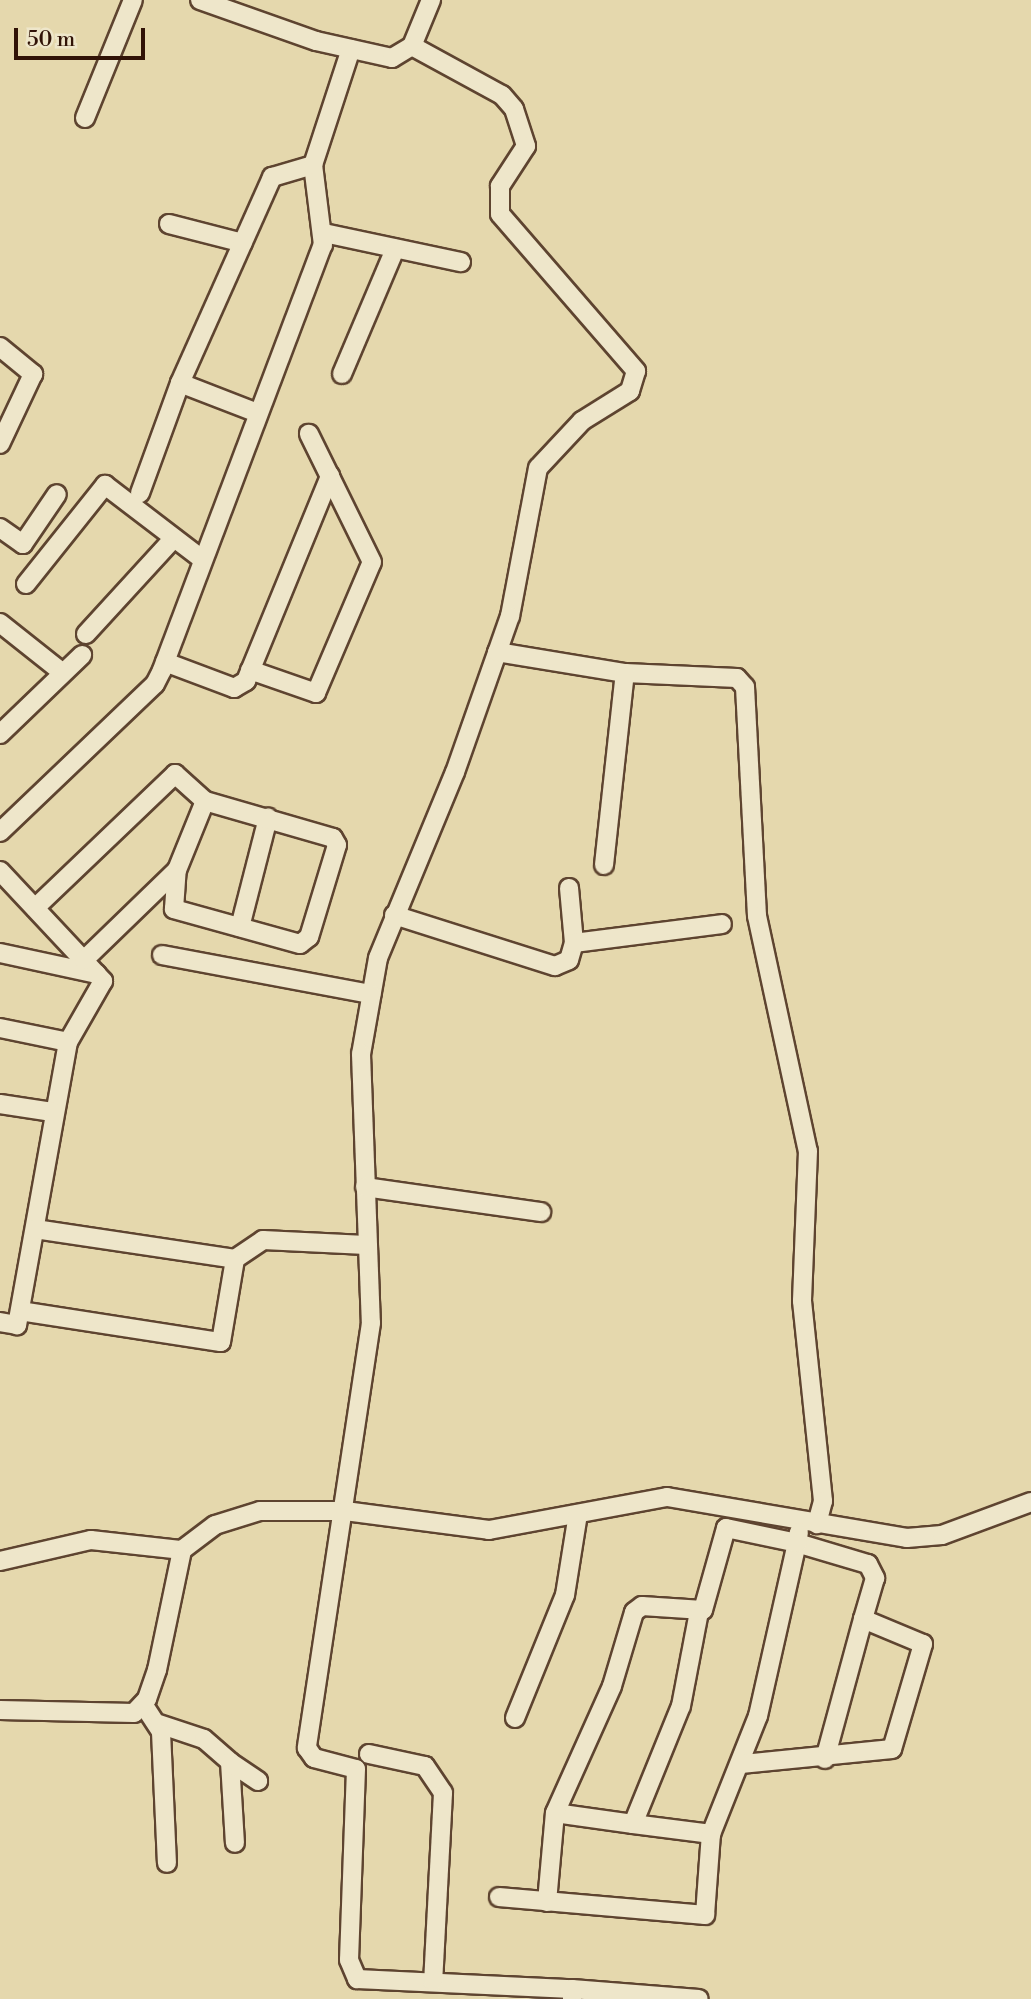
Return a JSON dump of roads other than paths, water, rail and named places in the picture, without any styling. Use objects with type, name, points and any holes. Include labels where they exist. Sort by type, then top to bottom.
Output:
[{"type":"street","points":[[85,118],[133,0]]},
{"type":"street","points":[[200,0],[351,49],[392,58],[412,46],[431,0]]},
{"type":"street","points":[[412,46],[502,95],[514,109],[526,146],[500,186],[500,214],[636,371],[630,391],[582,421],[538,468],[510,617],[455,772],[394,915],[371,994],[361,1054],[366,1245],[372,1323],[354,1403],[345,1511],[307,1748],[314,1758],[356,1769],[349,1960],[357,1979],[433,1982],[572,1994],[699,1999]]},
{"type":"street","points":[[0,832],[155,684],[165,662],[255,412],[324,233],[313,165],[351,49]]},
{"type":"street","points":[[140,493],[180,383],[272,177],[313,165]]},
{"type":"street","points":[[169,224],[243,243]]},
{"type":"street","points":[[324,233],[461,261]]},
{"type":"street","points":[[342,374],[395,248]]},
{"type":"street","points":[[0,347],[33,374],[0,444]]},
{"type":"street","points":[[180,383],[255,412]]},
{"type":"street","points":[[250,670],[316,693],[372,562],[309,434]]},
{"type":"street","points":[[165,662],[234,688],[250,670],[330,476]]},
{"type":"street","points":[[26,584],[105,485],[203,560]]},
{"type":"street","points":[[0,528],[23,544],[57,494]]},
{"type":"street","points":[[86,634],[174,538]]},
{"type":"street","points":[[0,622],[63,673]]},
{"type":"street","points":[[497,652],[625,673],[737,678],[745,687],[755,905],[808,1151],[802,1312],[823,1501],[797,1543],[741,1764],[711,1834],[705,1915],[499,1897]]},
{"type":"street","points":[[4,724],[82,655]]},
{"type":"street","points":[[604,865],[625,673]]},
{"type":"street","points":[[35,908],[175,774],[205,801],[333,838],[337,845],[305,941],[174,909],[177,870],[205,801]]},
{"type":"street","points":[[240,927],[268,818]]},
{"type":"street","points":[[84,960],[177,870]]},
{"type":"street","points":[[0,871],[97,974],[102,992],[68,1042],[52,1112],[35,1229],[17,1325],[0,1322]]},
{"type":"street","points":[[394,915],[535,964],[569,960],[574,943],[569,888]]},
{"type":"street","points":[[574,943],[722,924]]},
{"type":"street","points":[[0,953],[97,974]]},
{"type":"street","points":[[162,956],[371,994]]},
{"type":"street","points":[[0,1028],[68,1042]]},
{"type":"street","points":[[0,1104],[52,1112]]},
{"type":"street","points":[[365,1187],[541,1212]]},
{"type":"street","points":[[35,1229],[234,1259],[263,1240],[366,1245]]},
{"type":"street","points":[[20,1311],[221,1342],[234,1259]]},
{"type":"street","points":[[0,1710],[119,1715],[143,1704],[157,1670],[181,1550],[195,1536],[235,1517],[291,1508],[345,1511],[489,1531],[667,1497],[861,1534],[932,1538],[1031,1502]]},
{"type":"street","points":[[515,1717],[565,1595],[578,1514]]},
{"type":"street","points":[[633,1824],[681,1706],[699,1612],[726,1528],[797,1543],[874,1571],[825,1759]]},
{"type":"street","points":[[0,1561],[91,1540],[181,1550]]},
{"type":"street","points":[[547,1902],[555,1813],[612,1686],[634,1612],[642,1606],[699,1612]]},
{"type":"street","points":[[741,1764],[825,1759],[892,1749],[924,1651],[919,1638],[863,1619]]},
{"type":"street","points":[[143,1704],[159,1724],[204,1739],[230,1762],[258,1781]]},
{"type":"street","points":[[159,1724],[167,1863]]},
{"type":"street","points":[[369,1754],[425,1766],[443,1794],[433,1982]]},
{"type":"street","points":[[230,1762],[236,1843]]},
{"type":"street","points":[[555,1813],[711,1834]]}]
